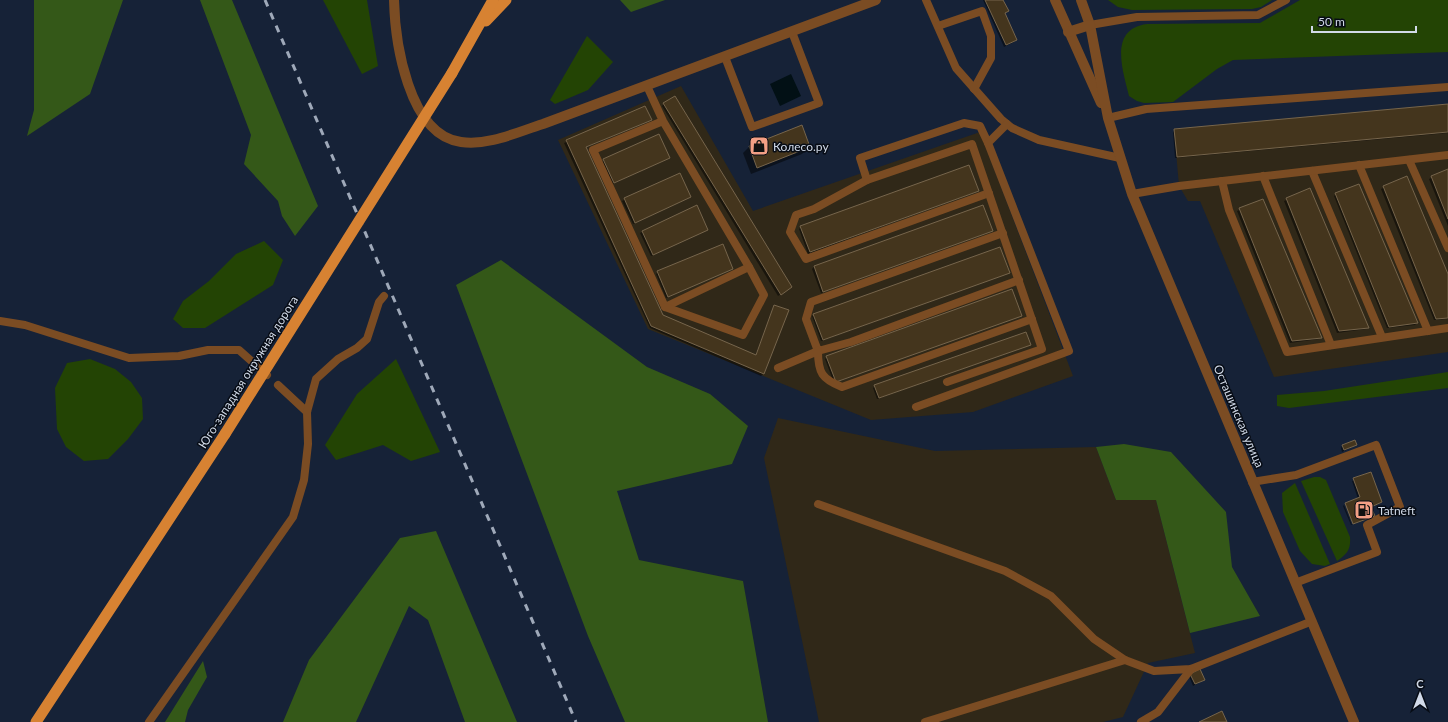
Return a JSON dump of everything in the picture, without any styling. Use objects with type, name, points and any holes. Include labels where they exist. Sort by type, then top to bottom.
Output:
[{"type":"highway","points":[[476,32],[493,0]]},
{"type":"highway","points":[[476,32],[506,0]]},
{"type":"highway","name":"Юго-западная окружная дорога","points":[[36,722],[225,434],[452,73],[476,32]]},
{"type":"street","points":[[394,0],[396,42],[401,65],[417,104],[429,123],[447,137],[459,142],[475,143],[490,141],[544,124],[876,0]]},
{"type":"street","name":"Осташинская улица","points":[[1055,0],[1068,32],[1108,118]]},
{"type":"street","name":"Осташинская улица","points":[[1081,0],[1090,25],[1108,118],[1132,194],[1310,622],[1354,722]]},
{"type":"street","points":[[1068,32],[1090,25]]},
{"type":"lane","points":[[926,0],[956,68],[1007,124],[1023,134],[1039,140],[1120,158]]},
{"type":"lane","points":[[1090,25],[1137,17],[1258,16],[1286,0]]},
{"type":"lane","points":[[938,26],[982,11],[991,36],[991,58],[974,89]]},
{"type":"lane","points":[[725,57],[752,127],[819,103],[792,32]]},
{"type":"lane","points":[[648,86],[663,121],[764,295],[743,335],[665,306],[593,150],[663,121]]},
{"type":"lane","points":[[1108,118],[1146,109],[1177,106],[1448,87]]},
{"type":"lane","points":[[867,180],[860,158],[964,123],[980,126],[1069,351],[916,407]]},
{"type":"lane","points":[[988,143],[1007,124]]},
{"type":"lane","points":[[947,382],[1042,348],[1003,233],[972,144],[867,180],[814,209],[796,215],[790,232],[806,259],[989,193]]},
{"type":"lane","points":[[1132,194],[1222,181],[1448,155]]},
{"type":"lane","points":[[1409,160],[1448,248]]},
{"type":"lane","points":[[1358,165],[1428,330]]},
{"type":"lane","points":[[1312,171],[1382,338]]},
{"type":"lane","points":[[1263,176],[1331,345]]},
{"type":"lane","points":[[1222,181],[1229,210],[1287,352],[1448,328]]},
{"type":"lane","points":[[1003,233],[811,302],[806,320],[818,351],[818,369],[829,382],[842,387],[1032,318]]},
{"type":"lane","points":[[665,306],[749,267]]},
{"type":"lane","points":[[778,368],[818,351],[851,342],[1019,280]]},
{"type":"lane","points":[[149,722],[293,517],[304,480],[308,444],[308,412],[316,379],[338,359],[357,348],[367,339],[379,302],[384,296]]},
{"type":"lane","points":[[0,321],[26,326],[129,358],[179,356],[208,350],[239,350],[267,375]]},
{"type":"lane","points":[[278,385],[308,412]]},
{"type":"lane","points":[[1252,482],[1296,475],[1376,445],[1400,507],[1367,525],[1377,552],[1295,583]]},
{"type":"lane","points":[[818,504],[1005,571],[1051,596],[1094,639],[1125,660],[1154,671],[1191,669],[1310,622]]},
{"type":"lane","points":[[925,722],[1125,660]]},
{"type":"lane","points":[[1141,722],[1158,712],[1191,669]]},
{"type":"shaded area","points":[[791,74],[801,96],[780,106],[770,84]]},
{"type":"shaded area","points":[[681,86],[753,211],[980,132],[1073,376],[973,412],[871,420],[648,329],[558,140]]},
{"type":"shaded area","points":[[1448,104],[1448,352],[1274,377],[1200,201],[1188,201],[1179,186],[1174,129]]},
{"type":"shaded area","points":[[778,418],[935,451],[1096,447],[1116,500],[1156,500],[1195,653],[1148,663],[1123,717],[1103,722],[819,722],[764,458]]},
{"type":"green space","points":[[34,0],[123,0],[90,94],[27,136],[34,110]]},
{"type":"green space","points":[[200,0],[232,0],[318,206],[295,236],[282,216],[278,201],[244,164],[251,135]]},
{"type":"green space","points":[[323,0],[367,0],[378,66],[362,74]]},
{"type":"green space","points":[[620,0],[665,0],[631,12]]},
{"type":"green space","points":[[1108,0],[1272,0],[1261,7],[1252,9],[1132,10],[1118,7]]},
{"type":"green space","points":[[1300,0],[1448,0],[1448,52],[1233,60],[1217,69],[1173,102],[1144,103],[1129,96],[1121,52],[1123,42],[1127,34],[1135,28],[1147,24],[1260,23]]},
{"type":"green space","points":[[587,36],[613,62],[588,90],[555,104],[550,100]]},
{"type":"green space","points":[[264,241],[283,260],[273,285],[205,328],[183,328],[173,319],[183,301],[209,281],[236,254]]},
{"type":"green space","points":[[501,260],[647,367],[710,394],[748,426],[732,464],[617,491],[639,560],[743,581],[768,722],[625,722],[588,636],[456,285]]},
{"type":"green space","points":[[90,359],[115,369],[131,382],[142,398],[143,419],[128,439],[108,459],[84,461],[66,447],[57,429],[55,388],[67,363]]},
{"type":"green space","points":[[396,359],[440,452],[411,461],[383,445],[336,460],[325,445],[357,394]]},
{"type":"green space","points":[[1448,372],[1448,388],[1289,408],[1277,406],[1277,395],[1324,391]]},
{"type":"green space","points":[[1124,444],[1171,452],[1226,512],[1232,567],[1260,616],[1190,633],[1156,500],[1116,500],[1096,447]]},
{"type":"green space","points":[[1314,477],[1320,477],[1326,480],[1350,537],[1348,551],[1337,561],[1301,481]]},
{"type":"green space","points":[[1295,483],[1330,564],[1325,566],[1312,564],[1300,551],[1283,512],[1282,493]]},
{"type":"green space","points":[[436,531],[517,722],[465,722],[428,620],[409,606],[356,722],[283,722],[309,660],[400,538]]},
{"type":"green space","points":[[203,661],[207,677],[188,710],[185,722],[165,722]]},
{"type":"building","points":[[985,0],[1003,0],[1009,11],[1005,13],[1017,40],[1006,45]]},
{"type":"building","points":[[675,96],[792,287],[781,295],[663,103]]},
{"type":"building","points":[[1448,104],[1448,132],[1177,157],[1174,129]]},
{"type":"building","points":[[645,106],[652,120],[586,147],[663,315],[756,355],[774,305],[789,310],[764,374],[651,326],[566,140]]},
{"type":"building","points":[[802,125],[810,147],[757,168],[749,146]]},
{"type":"building","points":[[659,134],[670,158],[614,183],[603,159]]},
{"type":"building","points":[[969,165],[979,191],[810,252],[800,226]]},
{"type":"building","points":[[1448,169],[1448,219],[1431,176]]},
{"type":"building","points":[[680,173],[691,197],[635,223],[624,198]]},
{"type":"building","points":[[1407,176],[1448,274],[1448,318],[1436,319],[1383,186]]},
{"type":"building","points":[[1359,184],[1418,323],[1389,327],[1335,193]]},
{"type":"building","points":[[1310,188],[1369,328],[1339,331],[1286,198]]},
{"type":"building","points":[[1263,199],[1322,338],[1292,341],[1239,208]]},
{"type":"building","points":[[697,205],[708,230],[653,255],[642,231]]},
{"type":"building","points":[[983,205],[993,231],[823,292],[814,266]]},
{"type":"building","points":[[723,244],[733,269],[668,297],[657,271]]},
{"type":"building","points":[[1000,247],[1010,273],[823,340],[813,314]]},
{"type":"building","points":[[1012,289],[1022,316],[836,382],[826,356]]},
{"type":"building","points":[[1026,332],[1031,345],[879,398],[874,385]]},
{"type":"building","points":[[1355,440],[1357,445],[1344,450],[1342,445]]},
{"type":"building","points":[[1371,472],[1382,502],[1371,507],[1375,516],[1353,524],[1345,503],[1360,497],[1353,478]]},
{"type":"building","points":[[1200,669],[1205,680],[1195,684],[1190,674]]},
{"type":"building","points":[[1222,711],[1227,722],[1199,722]]},
{"type":"railway","points":[[265,0],[576,722]]},
{"type":"place","name":"Колесо.ру","points":[[759,146]]},
{"type":"place","name":"Tatneft","points":[[1364,510]]}]
